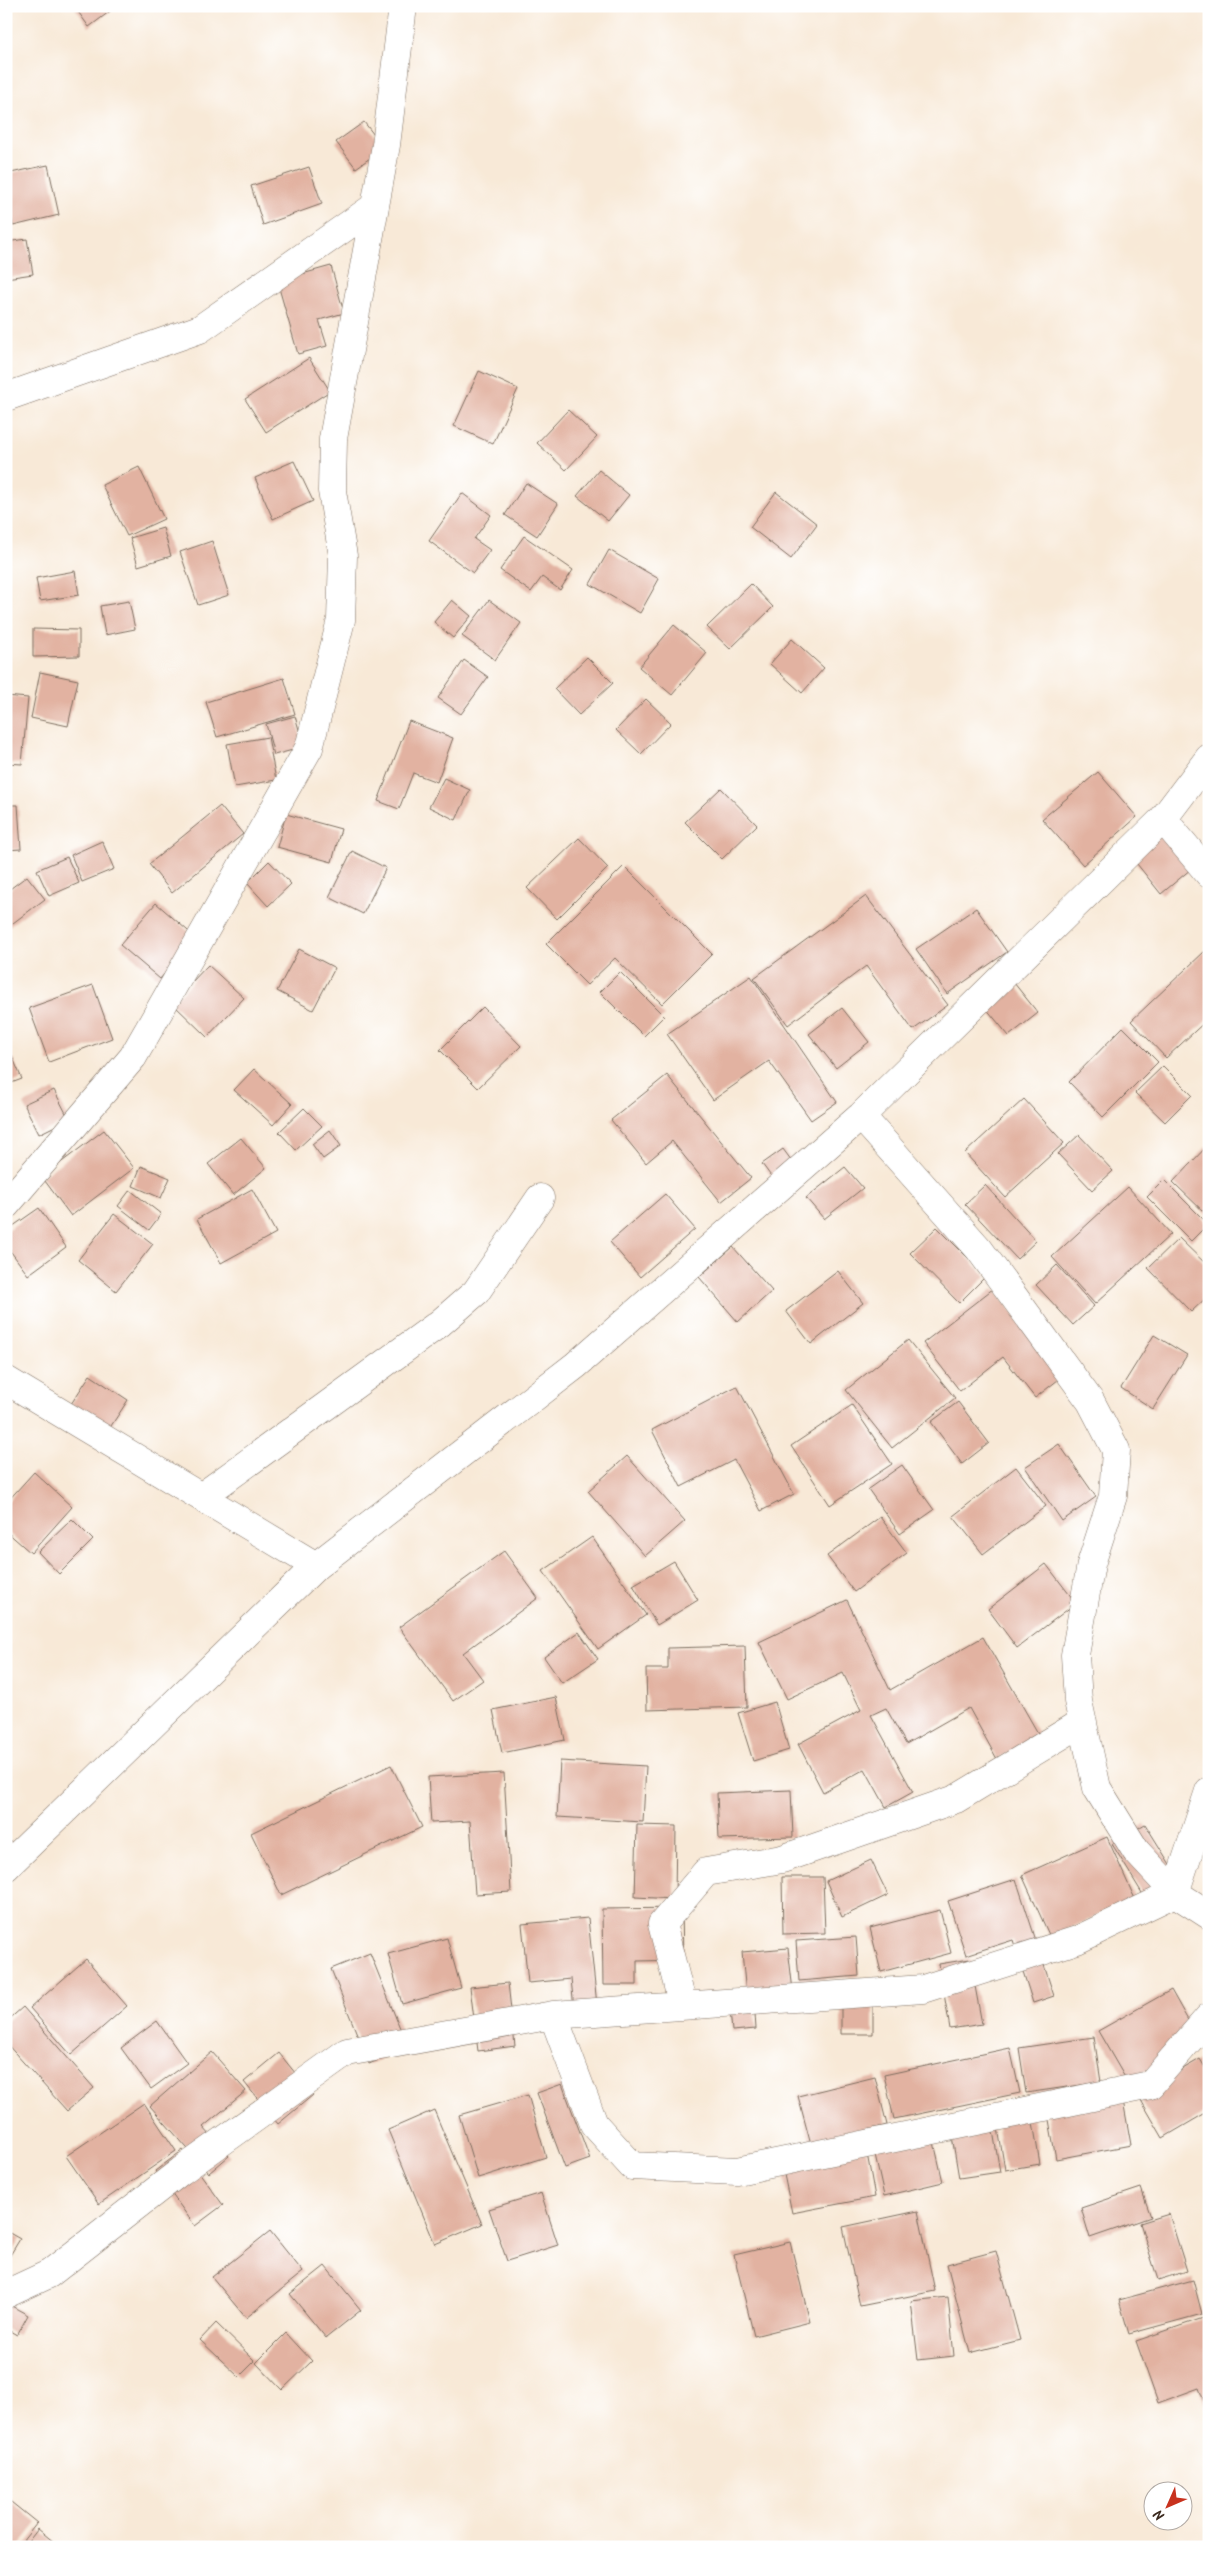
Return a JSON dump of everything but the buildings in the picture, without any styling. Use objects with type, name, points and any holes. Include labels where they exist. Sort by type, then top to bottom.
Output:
[{"type":"street","points":[[6,1205],[133,1057],[309,748],[341,620],[343,556],[332,491],[333,439],[386,145],[403,6]]},
{"type":"street","points":[[6,397],[200,329],[374,207]]},
{"type":"street","points":[[6,1867],[316,1566],[576,1364],[861,1116],[1163,819],[1209,758]]},
{"type":"street","points":[[1163,819],[1209,874]]},
{"type":"street","points":[[861,1116],[979,1249],[1091,1402],[1116,1450],[1113,1496],[1091,1564],[1075,1655],[1078,1701],[1097,1788],[1136,1851],[1175,1893],[1209,1916]]},
{"type":"street","points":[[201,1497],[454,1311],[476,1292],[540,1198]]},
{"type":"street","points":[[6,1380],[316,1566]]},
{"type":"street","points":[[683,2006],[662,1924],[706,1872],[782,1859],[956,1799],[1083,1722]]},
{"type":"street","points":[[6,2294],[49,2274],[181,2171],[347,2052],[553,2015],[923,1989],[1077,1940],[1175,1893],[1209,1791]]},
{"type":"street","points":[[553,2015],[594,2124],[632,2166],[737,2171],[1150,2084],[1209,2017]]}]
